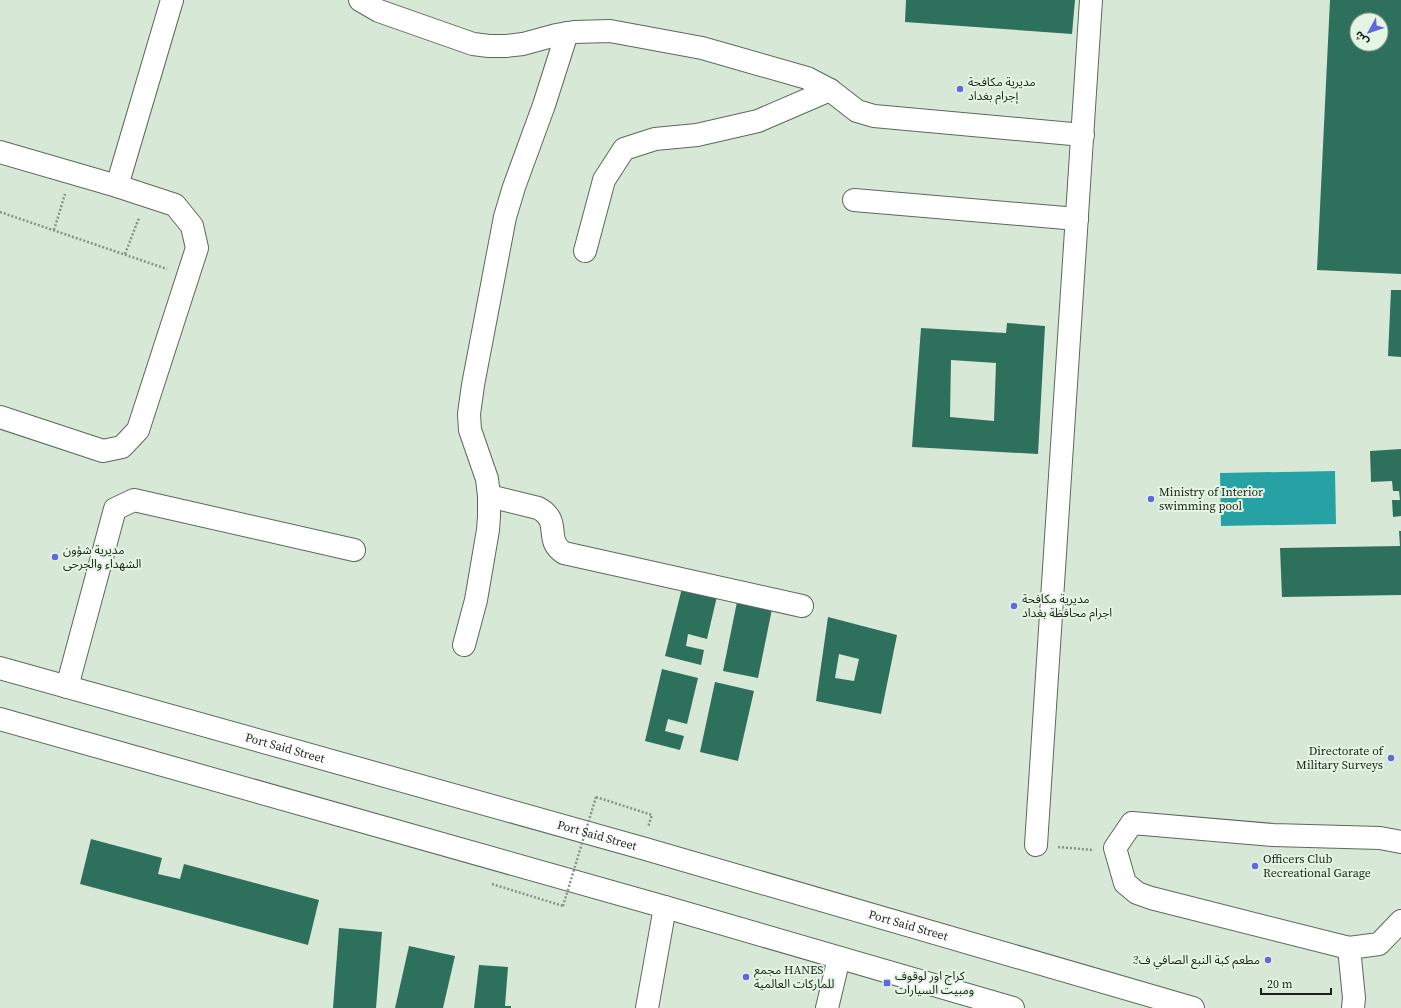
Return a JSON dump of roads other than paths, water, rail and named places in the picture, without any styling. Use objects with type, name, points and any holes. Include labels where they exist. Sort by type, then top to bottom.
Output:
[{"type":"street","points":[[117,186],[172,0]]},
{"type":"street","points":[[360,0],[379,11],[473,44],[506,46],[523,44],[567,33],[610,31],[702,48],[807,78],[830,90],[857,111],[874,116],[1083,135]]},
{"type":"street","points":[[1036,845],[1091,0]]},
{"type":"street","points":[[464,645],[476,600],[488,530],[489,496],[487,479],[470,430],[469,414],[473,385],[505,217],[567,33]]},
{"type":"street","points":[[585,251],[604,180],[624,149],[655,139],[697,135],[758,121],[830,90]]},
{"type":"street","points":[[0,152],[71,172],[175,205],[192,226],[197,248],[138,430],[122,447],[103,451],[0,417]]},
{"type":"street","points":[[854,200],[1077,219]]},
{"type":"street","points":[[489,496],[543,510],[552,522],[554,542],[564,553],[802,606]]},
{"type":"street","points":[[66,686],[115,509],[134,500],[354,550]]},
{"type":"street","name":"Port Said Street","points":[[0,668],[634,846],[1194,1008]]},
{"type":"street","points":[[0,719],[665,907],[1013,1008]]},
{"type":"street","points":[[1401,842],[1380,838],[1274,835],[1132,823],[1115,848],[1125,883],[1136,893],[1159,900],[1349,948],[1379,944],[1401,921]]},
{"type":"street","points":[[647,1008],[665,907]]},
{"type":"street","points":[[1349,948],[1354,998],[1353,1008]]},
{"type":"street","points":[[827,1008],[839,958]]},
{"type":"water","points":[[1335,471],[1336,524],[1221,526],[1220,473]]},
{"type":"place","name":"مديرية مكافحة إجرام بغداد","points":[[960,89]]},
{"type":"place","name":"Ministry of Interior swimming pool","points":[[1151,499]]},
{"type":"place","name":"مديرية شؤون الشهداء والجرحى","points":[[55,557]]},
{"type":"place","name":"مديرية مكافحة اجرام محافظة بغداد","points":[[1014,606]]},
{"type":"place","name":"Directorate of Military Surveys","points":[[1391,758]]},
{"type":"place","name":"Officers Club Recreational Garage","points":[[1255,866]]},
{"type":"place","name":"مطعم كبة النبع الصافي ف3","points":[[1268,960]]},
{"type":"place","name":"مجمع HANES للماركات العالمية","points":[[746,977]]},
{"type":"place","name":"كراج اور لوقوف ومبيت السيارات","points":[[887,983]]}]
